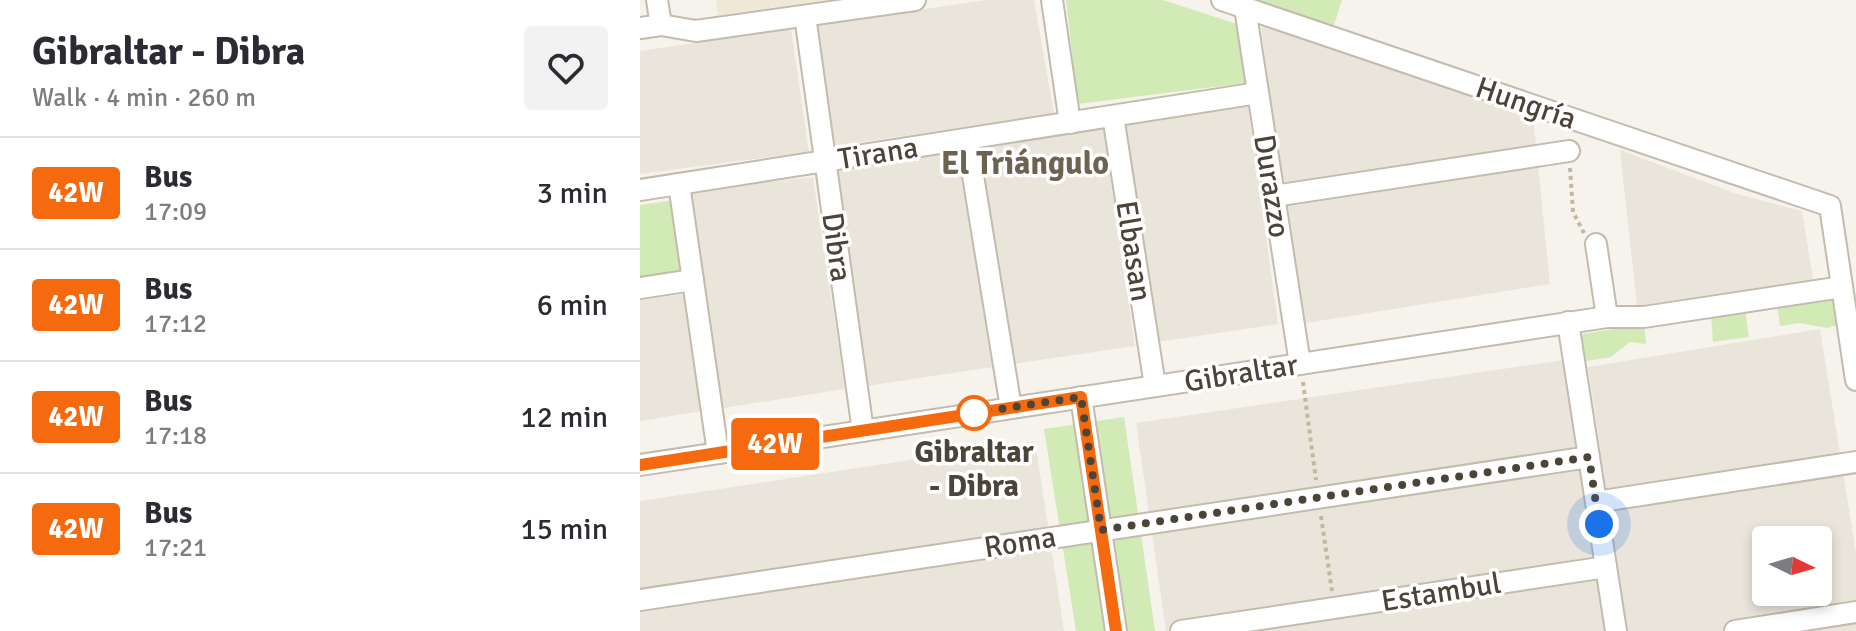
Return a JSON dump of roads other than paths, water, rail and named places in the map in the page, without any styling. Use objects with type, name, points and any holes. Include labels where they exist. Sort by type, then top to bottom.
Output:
[{"type":"street","points":[[657,0],[650,27],[696,31],[902,1]]},
{"type":"street","points":[[1052,0],[1070,123]]},
{"type":"street","name":"Hungría","points":[[1222,0],[1830,206],[1846,279]]},
{"type":"street","name":"Durazzo","points":[[1245,8],[1300,364]]},
{"type":"street","name":"Dibra","points":[[805,16],[863,431]]},
{"type":"street","name":"Tirana","points":[[640,190],[1258,93]]},
{"type":"street","name":"Elbasan","points":[[1113,116],[1155,386]]},
{"type":"street","points":[[967,139],[1011,408]]},
{"type":"street","points":[[1274,196],[1569,151]]},
{"type":"street","points":[[679,184],[718,453]]},
{"type":"street","points":[[1596,244],[1607,317]]},
{"type":"street","points":[[1846,279],[1856,380]]},
{"type":"street","name":"Gibraltar","points":[[640,465],[1568,322],[1607,317],[1644,317],[1846,279]]},
{"type":"street","points":[[640,288],[693,280]]},
{"type":"street","points":[[1568,322],[1616,631]]},
{"type":"street","points":[[1081,397],[1116,631]]},
{"type":"street","name":"Roma","points":[[640,600],[1589,457]]},
{"type":"street","points":[[1596,502],[1856,462]]},
{"type":"street","name":"Estambul","points":[[1181,631],[1606,567]]},
{"type":"street","points":[[1735,631],[1856,612]]},
{"type":"place","name":"Gibraltar - Dibra","points":[[974,413]]},
{"type":"district","name":"El Triángulo","points":[[1025,163]]}]
